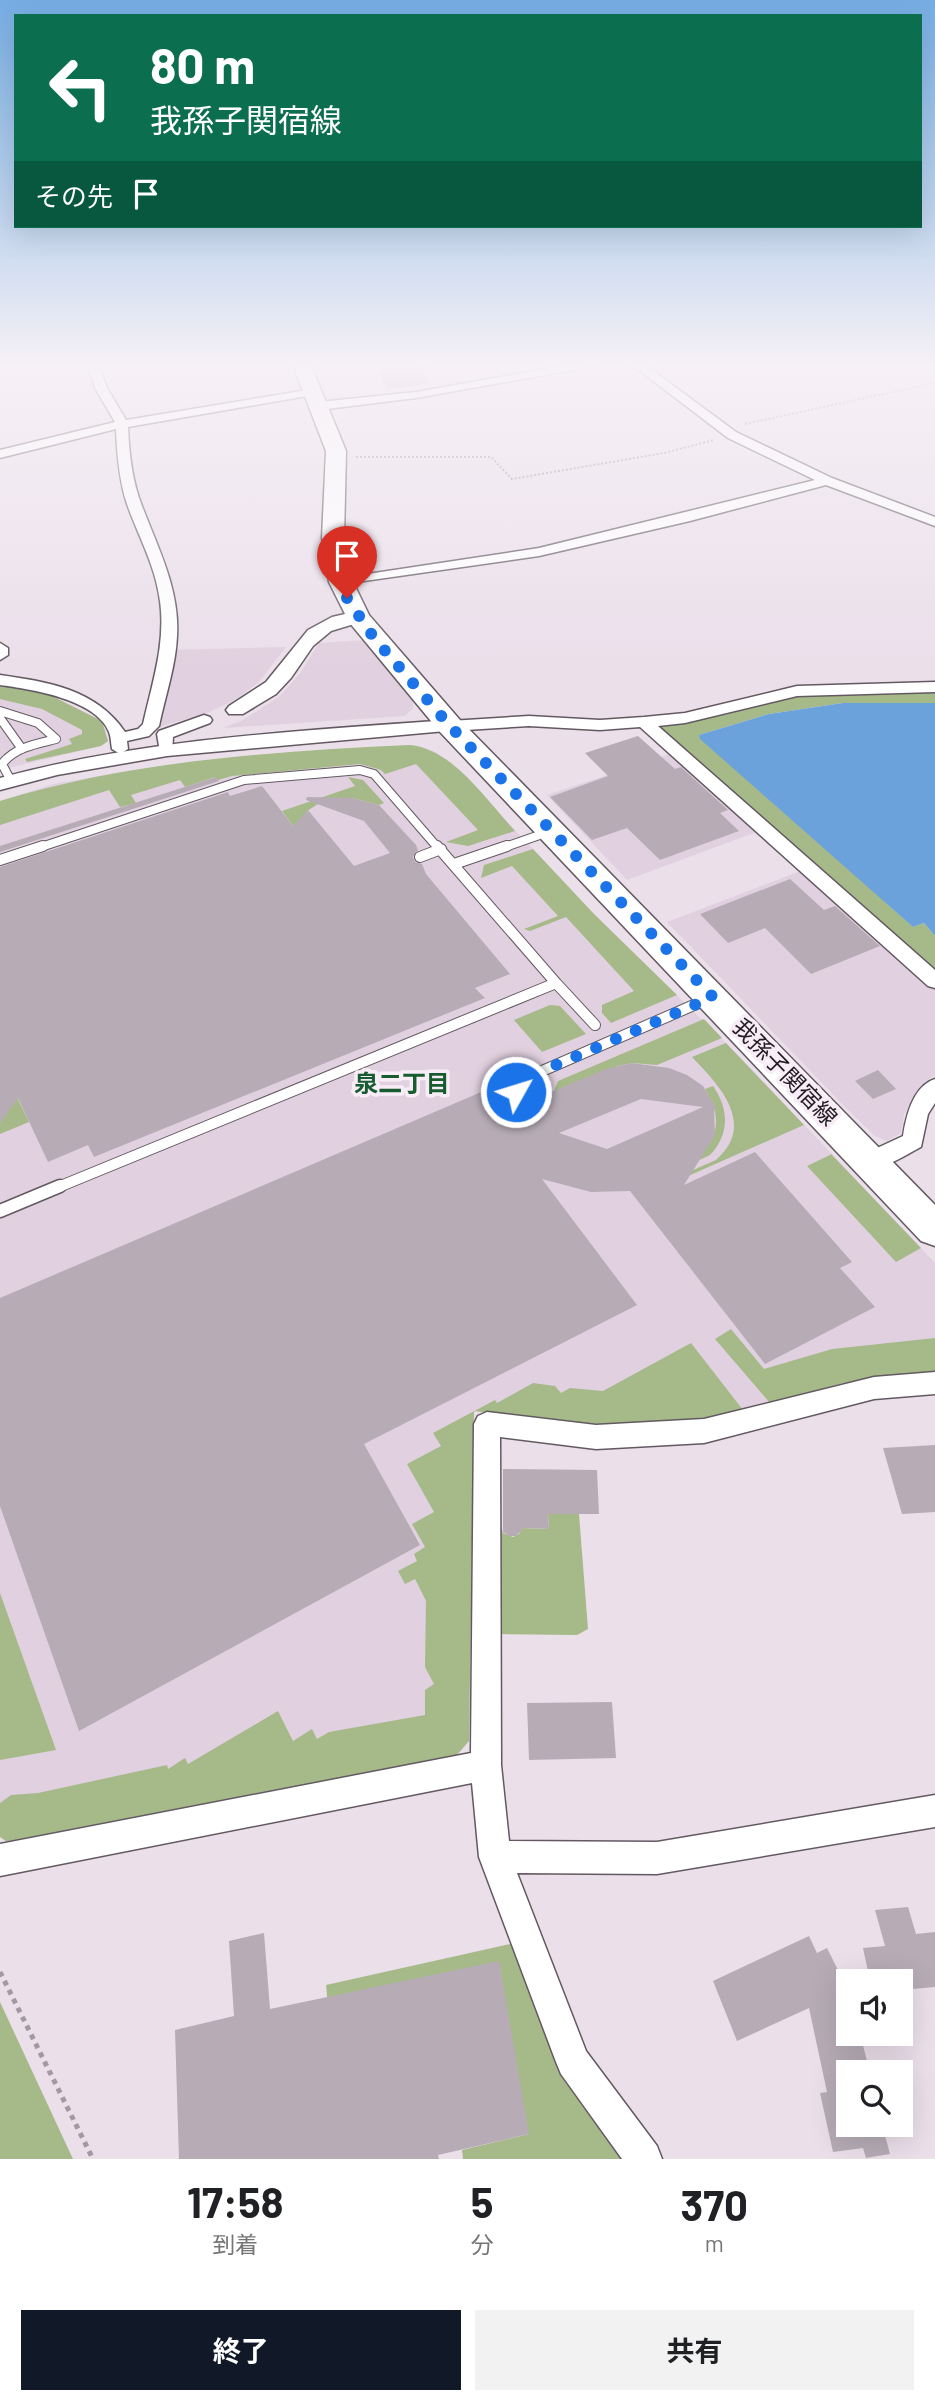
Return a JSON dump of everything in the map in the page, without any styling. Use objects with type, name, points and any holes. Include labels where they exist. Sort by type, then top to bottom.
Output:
[{"type":"main road","name":"我孫子関宿線","points":[[337,464],[333,538],[341,582],[358,617],[450,726],[935,1230]]},
{"type":"street","points":[[120,747],[151,726],[170,636],[167,600],[155,551],[134,504],[124,464]]},
{"type":"street","points":[[792,464],[827,481],[935,523]]},
{"type":"street","points":[[341,582],[539,552],[690,517],[827,481]]},
{"type":"street","points":[[236,710],[272,688],[316,630],[340,620],[358,617]]},
{"type":"street","points":[[0,649],[0,655]]},
{"type":"street","points":[[0,680],[46,686],[108,715],[120,747]]},
{"type":"street","points":[[3,773],[120,747],[166,749],[529,721],[600,725],[644,722],[685,718],[797,691],[935,687]]},
{"type":"street","points":[[166,749],[165,734],[204,720]]},
{"type":"street","points":[[644,722],[935,981]]},
{"type":"street","points":[[870,1161],[913,1141],[917,1112],[935,1087]]},
{"type":"street","points":[[644,2159],[573,2063],[495,1857],[486,1765],[487,1424],[596,1437],[704,1431],[874,1388],[935,1382]]},
{"type":"street","points":[[0,1860],[486,1765]]},
{"type":"street","points":[[495,1857],[657,1858],[935,1811]]},
{"type":"lane","points":[[0,711],[13,713],[50,730],[56,739],[8,755],[3,773]]},
{"type":"lane","points":[[0,718],[22,749]]},
{"type":"lane","points":[[0,860],[244,780],[360,770],[374,774],[595,1025]]},
{"type":"lane","points":[[454,864],[551,830]]},
{"type":"lane","points":[[420,857],[441,849]]},
{"type":"lane","points":[[0,1211],[556,983]]},
{"type":"lane","points":[[516,1092],[526,1078],[713,997]]},
{"type":"path","points":[[497,464],[512,479],[601,464]]},
{"type":"path","points":[[0,1972],[93,2159]]},
{"type":"shaded area","points":[[364,640],[413,699],[413,708],[405,716],[223,728],[241,721],[279,697],[301,672],[319,643]]},
{"type":"shaded area","points":[[286,647],[259,682],[235,700],[207,713],[153,729],[171,650]]},
{"type":"shaded area","points":[[0,685],[50,695],[102,721],[108,741],[101,746],[0,770]]},
{"type":"shaded area","points":[[410,745],[433,751],[452,763],[594,914],[738,1055],[935,1263],[935,1372],[843,1383],[700,1422],[588,1425],[474,1411],[469,1741],[456,1756],[0,1837],[0,801],[54,784],[132,770],[224,759]]},
{"type":"shaded area","points":[[673,753],[759,831],[627,880],[547,795]]},
{"type":"shaded area","points":[[803,870],[935,989],[935,1075],[929,1079],[904,1114],[901,1133],[887,1141],[875,1136],[847,1109],[667,922]]},
{"type":"green space","points":[[0,685],[50,695],[102,721],[108,741],[101,746],[27,762],[25,759],[72,744],[69,739],[82,734],[82,730],[42,709],[0,699]]},
{"type":"green space","points":[[935,691],[935,703],[843,703],[769,714],[699,735],[913,927],[924,923],[935,936],[935,972],[661,728],[664,724],[724,715],[801,694]]},
{"type":"green space","points":[[410,745],[441,756],[455,766],[515,831],[468,846],[446,842],[478,830],[416,764],[385,774],[381,770],[360,764],[232,776],[218,780],[215,777],[185,787],[180,780],[131,795],[136,803],[120,807],[109,790],[0,825],[0,801],[100,776],[203,760]]},
{"type":"green space","points":[[348,777],[363,780],[384,803],[379,805],[352,798],[318,804],[307,811],[299,834],[282,811],[355,786]]},
{"type":"green space","points":[[533,849],[594,914],[677,995],[611,1023],[602,1013],[602,1005],[634,991],[566,917],[530,931],[524,929],[558,916],[512,866],[481,878],[484,865]]},
{"type":"green space","points":[[550,1005],[560,1006],[586,1034],[542,1052],[514,1020]]},
{"type":"green space","points":[[704,1019],[722,1038],[657,1065],[632,1063],[618,1066],[554,1091],[558,1081]]},
{"type":"green space","points":[[726,1043],[804,1125],[636,1199],[636,1195],[716,1160],[728,1146],[734,1119],[730,1106],[713,1080],[692,1057]]},
{"type":"green space","points":[[713,1086],[722,1104],[725,1121],[717,1147],[710,1155],[643,1187],[690,1161],[712,1139],[716,1125],[714,1109],[705,1089]]},
{"type":"green space","points":[[15,1093],[29,1122],[0,1134],[0,1123]]},
{"type":"green space","points":[[832,1154],[921,1248],[896,1262],[807,1166]]},
{"type":"green space","points":[[731,1329],[764,1369],[832,1349],[935,1338],[935,1372],[843,1383],[770,1403],[715,1339]]},
{"type":"green space","points":[[691,1343],[743,1410],[700,1422],[588,1425],[474,1411],[495,1400],[497,1403],[533,1383],[555,1386],[561,1393],[570,1388],[603,1391]]},
{"type":"green space","points":[[474,1411],[469,1741],[456,1756],[10,1844],[0,1837],[0,1803],[11,1795],[38,1793],[167,1765],[168,1769],[185,1758],[188,1764],[278,1711],[293,1741],[312,1729],[317,1739],[329,1732],[425,1715],[425,1690],[434,1684],[425,1667],[426,1601],[415,1579],[405,1584],[398,1571],[417,1561],[414,1554],[425,1547],[412,1524],[434,1512],[407,1464],[441,1446],[433,1433]]},
{"type":"green space","points":[[548,1514],[579,1514],[588,1629],[577,1635],[497,1634],[497,1527],[501,1527],[503,1533],[513,1537],[519,1534],[522,1528],[549,1529]]},
{"type":"green space","points":[[0,1593],[56,1750],[0,1760]]},
{"type":"green space","points":[[515,1943],[626,2159],[463,2159],[462,2150],[529,2134],[333,2056],[326,1985]]},
{"type":"green space","points":[[0,2002],[73,2159],[0,2159]]},
{"type":"water","points":[[843,703],[935,703],[935,936],[924,923],[913,927],[700,739],[699,735],[769,714]]},
{"type":"building","points":[[638,736],[675,769],[681,767],[728,810],[720,813],[739,831],[660,860],[627,828],[592,840],[550,797],[608,776],[585,753]]},
{"type":"building","points":[[216,777],[219,781],[0,852],[0,846]]},
{"type":"building","points":[[262,786],[293,826],[308,810],[354,866],[390,853],[364,821],[306,800],[307,797],[352,798],[379,805],[416,845],[418,850],[413,857],[415,862],[422,864],[426,874],[510,974],[475,988],[485,998],[94,1157],[88,1145],[48,1162],[18,1098],[0,1123],[0,867],[228,792],[230,796]]},
{"type":"building","points":[[790,879],[824,910],[835,906],[880,946],[811,974],[765,928],[728,943],[700,914]]},
{"type":"building","points":[[632,1063],[669,1068],[687,1075],[703,1086],[717,1109],[714,1109],[715,1135],[684,1185],[755,1152],[852,1262],[840,1268],[875,1307],[765,1364],[630,1191],[591,1192],[542,1179],[637,1305],[364,1444],[420,1545],[79,1731],[0,1506],[0,1298],[479,1093],[509,1092],[511,1098],[518,1099],[525,1092],[554,1091],[606,1069]],"holes":[[[641,1099],[703,1107],[607,1149],[559,1133]]]},
{"type":"building","points":[[878,1070],[896,1089],[873,1099],[855,1081]]},
{"type":"building","points":[[935,1445],[935,1512],[902,1514],[883,1448]]},
{"type":"building","points":[[503,1469],[597,1470],[599,1514],[548,1514],[549,1529],[524,1528],[516,1536],[509,1536],[503,1532]]},
{"type":"building","points":[[612,1702],[616,1758],[529,1760],[527,1703]]},
{"type":"building","points":[[908,1907],[916,1934],[935,1932],[935,1987],[913,1989],[913,1969],[867,1969],[863,1948],[885,1946],[875,1910]]},
{"type":"building","points":[[264,1933],[270,2009],[499,1961],[529,2134],[438,2155],[439,2159],[179,2159],[175,2030],[234,2016],[229,1941]]},
{"type":"building","points":[[809,1936],[817,1953],[827,1948],[838,1969],[836,2046],[863,2046],[867,2060],[836,2060],[836,2137],[885,2137],[890,2154],[866,2158],[863,2148],[833,2152],[820,2093],[827,2092],[809,2008],[737,2041],[713,1981]]},
{"type":"district","name":"泉二丁目","points":[[402,1084]]},
{"type":"route","points":[[347,598],[374,638],[450,726],[713,997],[526,1078],[516,1092]]}]
